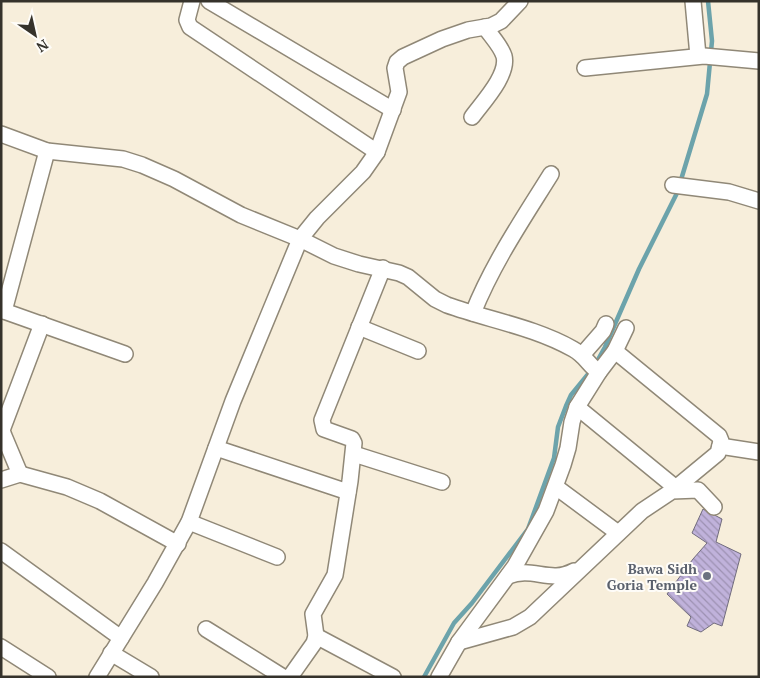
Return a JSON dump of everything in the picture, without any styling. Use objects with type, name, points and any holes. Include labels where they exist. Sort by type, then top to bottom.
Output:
[{"type":"street","points":[[192,1],[186,20],[190,27],[378,152]]},
{"type":"street","points":[[209,1],[392,110]]},
{"type":"street","points":[[97,677],[178,544],[189,522],[233,401],[300,239],[317,218],[363,172],[378,152],[399,92],[395,68],[397,62],[403,57],[442,39],[468,30],[491,26],[500,21],[520,1]]},
{"type":"street","points":[[693,1],[705,56]]},
{"type":"street","points":[[472,117],[497,83],[505,62],[504,55],[485,27]]},
{"type":"street","points":[[584,68],[705,56],[759,61]]},
{"type":"street","points":[[1,134],[47,151],[123,159],[142,165],[174,179],[250,219],[300,239],[346,261],[398,272],[408,277],[441,302],[562,343],[591,364]]},
{"type":"street","points":[[47,151],[3,310],[125,354]]},
{"type":"street","points":[[473,313],[485,283],[504,249],[551,174]]},
{"type":"street","points":[[679,186],[729,192],[759,201]]},
{"type":"street","points":[[290,677],[309,650],[316,636],[313,614],[335,575],[354,454],[352,439],[324,429],[322,420],[383,268]]},
{"type":"street","points":[[20,474],[2,430],[42,324]]},
{"type":"street","points":[[439,677],[459,642],[515,566],[546,511],[556,487],[568,448],[572,422],[606,324]]},
{"type":"street","points":[[359,327],[418,351]]},
{"type":"street","points":[[591,364],[615,351],[626,328]]},
{"type":"street","points":[[459,642],[513,627],[530,616],[642,511],[674,489],[718,453],[721,441],[719,436],[615,351]]},
{"type":"street","points":[[577,407],[674,489],[698,490],[714,508]]},
{"type":"street","points":[[720,446],[759,452]]},
{"type":"street","points":[[216,448],[348,492]]},
{"type":"street","points":[[354,454],[442,482]]},
{"type":"street","points":[[1,480],[20,474],[46,480],[82,493],[178,544]]},
{"type":"street","points":[[556,487],[618,533]]},
{"type":"street","points":[[189,522],[278,557]]},
{"type":"street","points":[[1,552],[121,638]]},
{"type":"street","points":[[508,576],[524,572],[556,578],[582,567]]},
{"type":"street","points":[[206,629],[283,677]]},
{"type":"street","points":[[316,636],[393,677]]},
{"type":"street","points":[[1,647],[48,677]]},
{"type":"street","points":[[111,653],[151,677]]},
{"type":"building","name":"Bawa Sidh Goria Temple","points":[[703,509],[722,519],[716,542],[741,554],[722,626],[714,623],[701,632],[687,626],[691,617],[667,594],[707,543],[692,533]]},
{"type":"waterway","points":[[595,365],[605,347],[639,269],[677,193],[707,94],[712,41],[708,1]]},
{"type":"waterway","points":[[424,677],[454,623],[472,603],[528,529],[554,458],[558,427],[566,406],[571,395],[589,373]]},
{"type":"place","name":"Bawa Sidh Goria Temple","points":[[707,576]]}]
